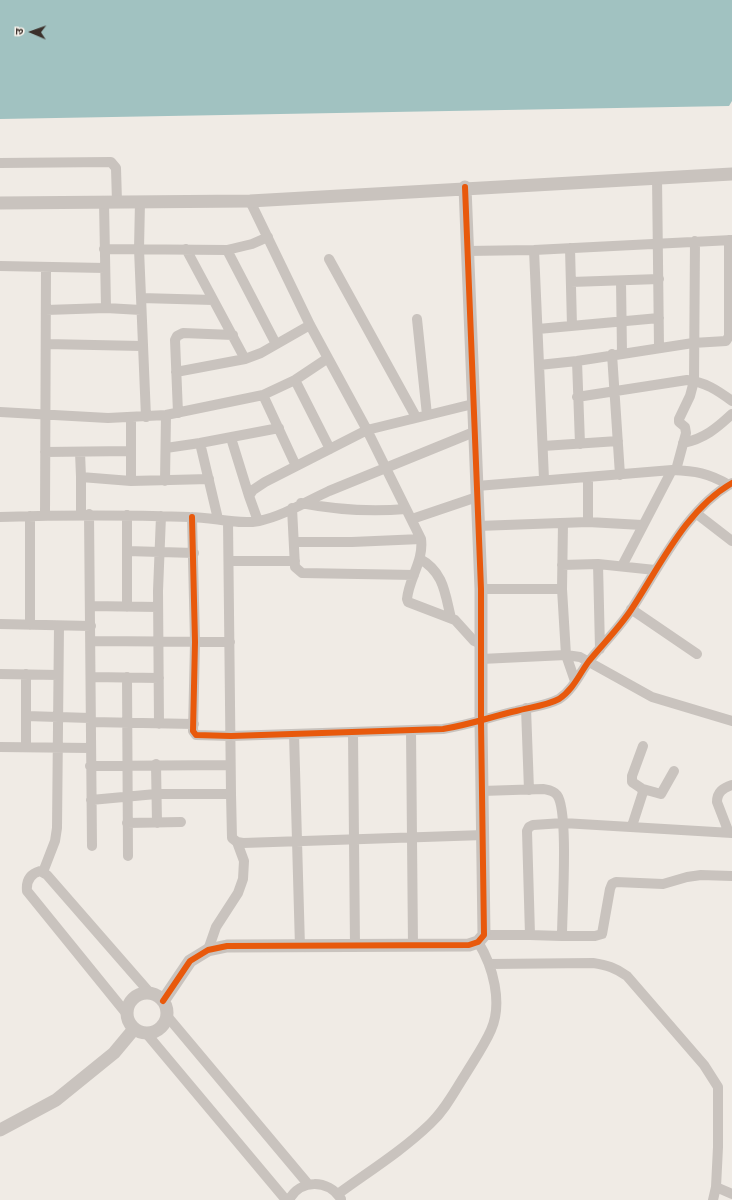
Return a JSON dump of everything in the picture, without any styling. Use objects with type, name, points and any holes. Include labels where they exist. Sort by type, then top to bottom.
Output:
[{"type":"street","points":[[0,163],[111,162],[116,168],[117,202]]},
{"type":"street","points":[[0,203],[250,201],[465,187],[732,174]]},
{"type":"street","points":[[656,177],[659,347]]},
{"type":"street","points":[[308,1184],[167,1016],[163,1001],[150,993],[43,872],[36,872],[26,885],[27,891],[126,1012],[130,1025],[140,1031],[287,1200],[296,1191],[308,1184],[315,1183],[327,1186],[340,1197],[413,1139],[445,1108],[492,1029],[495,1015],[495,997],[489,964],[481,939],[484,835],[481,722],[481,589],[465,187]]},
{"type":"street","points":[[250,201],[310,324],[367,430],[421,539],[423,549],[407,594],[408,602],[451,618],[474,641],[481,644]]},
{"type":"street","points":[[104,202],[104,268],[106,308]]},
{"type":"street","points":[[140,202],[139,249],[146,417]]},
{"type":"street","points":[[104,249],[227,250],[252,244],[268,237]]},
{"type":"street","points":[[467,251],[534,250],[730,240],[728,336],[726,341],[659,347],[576,361],[539,364]]},
{"type":"street","points":[[622,566],[642,525],[674,470],[683,444],[686,430],[679,419],[690,396],[694,381],[695,241]]},
{"type":"street","points":[[570,248],[572,326]]},
{"type":"street","points":[[186,249],[245,359]]},
{"type":"street","points":[[227,250],[276,344]]},
{"type":"street","points":[[534,250],[544,479]]},
{"type":"street","points":[[329,259],[416,418]]},
{"type":"street","points":[[0,266],[104,268]]},
{"type":"street","points":[[45,515],[46,266]]},
{"type":"street","points":[[571,282],[659,279]]},
{"type":"street","points":[[620,475],[614,391],[621,322],[621,281]]},
{"type":"street","points":[[141,298],[213,300]]},
{"type":"street","points":[[46,310],[106,308],[141,310]]},
{"type":"street","points":[[538,329],[659,318]]},
{"type":"street","points":[[417,320],[427,415]]},
{"type":"street","points":[[176,372],[245,359],[261,353],[310,324]]},
{"type":"street","points":[[178,413],[175,340],[177,336],[183,333],[233,335]]},
{"type":"street","points":[[46,344],[142,346]]},
{"type":"street","points":[[0,412],[131,418],[166,415],[263,395],[295,380],[328,358]]},
{"type":"street","points":[[576,361],[580,444]]},
{"type":"street","points":[[295,380],[330,449]]},
{"type":"street","points":[[578,397],[675,381],[694,381],[711,386],[732,401]]},
{"type":"street","points":[[263,395],[296,466]]},
{"type":"street","points":[[249,496],[252,490],[367,430],[473,404]]},
{"type":"street","points":[[683,444],[706,435],[732,414]]},
{"type":"street","points":[[165,481],[166,415]]},
{"type":"street","points":[[131,418],[131,481]]},
{"type":"street","points":[[166,448],[200,444],[278,428]]},
{"type":"street","points":[[0,517],[85,514],[192,517],[258,521],[280,514],[301,503],[386,467],[474,432]]},
{"type":"street","points":[[231,438],[258,521]]},
{"type":"street","points":[[543,446],[618,441]]},
{"type":"street","points":[[200,444],[209,479],[223,520],[229,562],[231,832],[232,838],[237,842],[244,861],[243,880],[238,893],[216,928],[208,950]]},
{"type":"street","points":[[45,452],[131,451]]},
{"type":"street","points":[[80,452],[91,626],[90,766],[92,846]]},
{"type":"street","points":[[192,517],[195,642],[193,731],[196,735],[231,736],[411,731],[442,729],[481,722],[526,708],[547,704],[560,698],[632,609],[673,541],[712,498],[731,484],[711,475],[693,470],[544,479],[477,491],[412,519]]},
{"type":"street","points":[[81,477],[131,481],[209,479]]},
{"type":"street","points":[[588,477],[588,522]]},
{"type":"street","points":[[301,503],[334,510],[359,511],[406,509]]},
{"type":"street","points":[[292,508],[295,567],[302,573],[414,575]]},
{"type":"street","points":[[697,514],[732,540]]},
{"type":"street","points":[[127,515],[127,607]]},
{"type":"street","points":[[30,516],[30,625]]},
{"type":"street","points":[[159,724],[158,607],[161,516]]},
{"type":"street","points":[[478,526],[588,522],[642,525]]},
{"type":"street","points":[[564,523],[562,589],[566,655],[575,681]]},
{"type":"street","points":[[294,542],[352,542],[421,539]]},
{"type":"street","points":[[127,551],[194,553]]},
{"type":"street","points":[[420,559],[430,564],[439,576],[451,618]]},
{"type":"street","points":[[229,562],[295,561]]},
{"type":"street","points":[[562,565],[598,564],[655,570]]},
{"type":"street","points":[[598,564],[600,649]]},
{"type":"street","points":[[481,589],[562,589]]},
{"type":"street","points":[[90,606],[158,607]]},
{"type":"street","points":[[632,609],[697,654]]},
{"type":"street","points":[[0,624],[91,626]]},
{"type":"street","points":[[43,872],[55,841],[57,828],[56,748],[59,626]]},
{"type":"street","points":[[91,641],[230,642]]},
{"type":"street","points":[[481,659],[566,655],[580,656],[652,697],[732,721]]},
{"type":"street","points":[[0,674],[58,675]]},
{"type":"street","points":[[26,674],[26,747]]},
{"type":"street","points":[[90,677],[159,678]]},
{"type":"street","points":[[127,678],[126,797],[128,856]]},
{"type":"street","points":[[526,708],[529,790]]},
{"type":"street","points":[[26,716],[127,723],[194,724]]},
{"type":"street","points":[[411,731],[413,946]]},
{"type":"street","points":[[353,733],[355,946]]},
{"type":"street","points":[[294,734],[300,947]]},
{"type":"street","points":[[643,746],[631,780],[633,784],[642,790],[661,794],[674,772]]},
{"type":"street","points":[[0,747],[90,748]]},
{"type":"street","points":[[90,766],[127,764],[230,765]]},
{"type":"street","points":[[156,764],[157,823]]},
{"type":"street","points":[[530,935],[529,827],[533,825],[563,823],[730,833],[717,802],[717,797],[722,790],[732,785]]},
{"type":"street","points":[[632,826],[642,796],[642,790]]},
{"type":"street","points":[[482,791],[552,791],[557,795],[561,804],[563,823],[562,936]]},
{"type":"street","points":[[91,800],[156,794],[231,794]]},
{"type":"street","points":[[127,823],[181,822]]},
{"type":"street","points":[[237,842],[484,835]]},
{"type":"street","points":[[163,1001],[190,961],[208,950],[227,946],[300,947],[469,945],[481,939],[530,935],[595,936],[602,934],[610,889],[612,884],[616,882],[663,884],[687,877],[701,875],[732,876]]},
{"type":"street","points":[[489,964],[606,964],[617,968],[627,976],[704,1064],[718,1087],[719,1105],[716,1187],[713,1200]]},
{"type":"street","points":[[126,1012],[127,1006],[135,996],[150,993]]},
{"type":"street","points":[[0,1130],[56,1100],[140,1031],[158,1030],[167,1016]]},
{"type":"street","points":[[716,1187],[732,1194]]},
{"type":"water","points":[[0,0],[732,0],[732,101],[729,106],[0,119]]},
{"type":"cycle path","points":[[163,1001],[190,961],[208,950],[227,946],[469,945],[478,942],[484,935],[481,589],[465,187]]},
{"type":"cycle path","points":[[192,517],[195,642],[193,731],[196,735],[231,736],[443,729],[543,705],[559,699],[564,695],[589,661],[626,617],[663,558],[687,524],[716,494],[732,483]]}]
